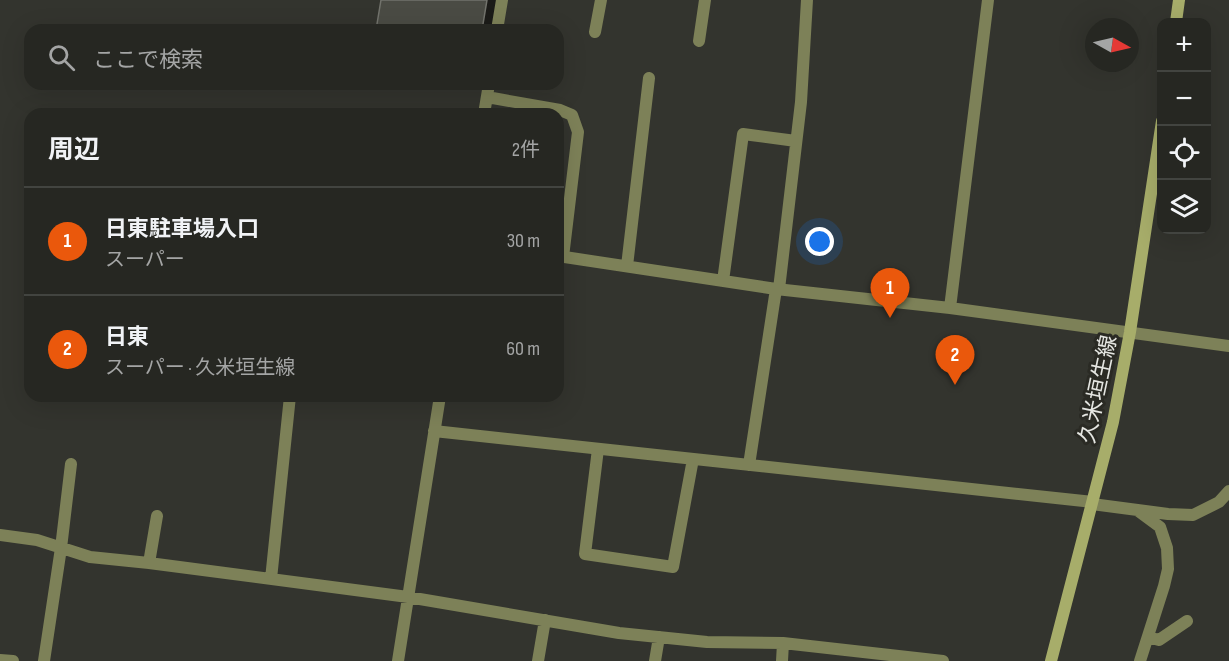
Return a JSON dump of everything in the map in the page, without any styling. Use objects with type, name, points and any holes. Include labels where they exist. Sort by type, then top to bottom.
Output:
[{"type":"main road","points":[[1177,18],[1179,0]]},
{"type":"main road","name":"久米垣生線","points":[[1051,661],[1113,422],[1130,332],[1160,126]]},
{"type":"street","points":[[499,24],[502,0]]},
{"type":"street","points":[[595,32],[601,0]]},
{"type":"street","points":[[699,40],[705,0]]},
{"type":"street","points":[[748,465],[777,289],[801,102],[807,0]]},
{"type":"street","points":[[950,308],[988,0]]},
{"type":"street","points":[[627,266],[649,78]]},
{"type":"street","points":[[485,108],[488,90]]},
{"type":"street","points":[[487,98],[548,108]]},
{"type":"street","points":[[564,112],[572,115],[578,132],[564,228]]},
{"type":"street","points":[[723,280],[743,134],[796,141]]},
{"type":"street","points":[[564,257],[777,289],[950,308],[1229,346]]},
{"type":"street","points":[[271,579],[289,402]]},
{"type":"street","points":[[398,661],[439,402]]},
{"type":"street","points":[[435,431],[1093,503],[1168,514],[1193,515],[1219,502],[1229,491]]},
{"type":"street","points":[[598,448],[585,554],[673,567],[693,459]]},
{"type":"street","points":[[44,661],[71,464]]},
{"type":"street","points":[[1137,510],[1160,527],[1167,548],[1168,569],[1140,661]]},
{"type":"street","points":[[149,563],[157,516]]},
{"type":"street","points":[[0,535],[37,540],[90,557],[408,597],[619,633],[707,642],[783,643],[943,661]]},
{"type":"street","points":[[538,661],[545,620]]},
{"type":"street","points":[[1148,637],[1160,640],[1187,621]]},
{"type":"street","points":[[655,661],[659,637]]},
{"type":"street","points":[[782,661],[783,643]]},
{"type":"street","points":[[0,660],[13,661]]},
{"type":"building","points":[[381,0],[487,0],[483,24],[377,24]]},
{"type":"place","name":"日東駐車場入口","points":[[890,318]]},
{"type":"place","name":"日東","points":[[955,385]]}]
